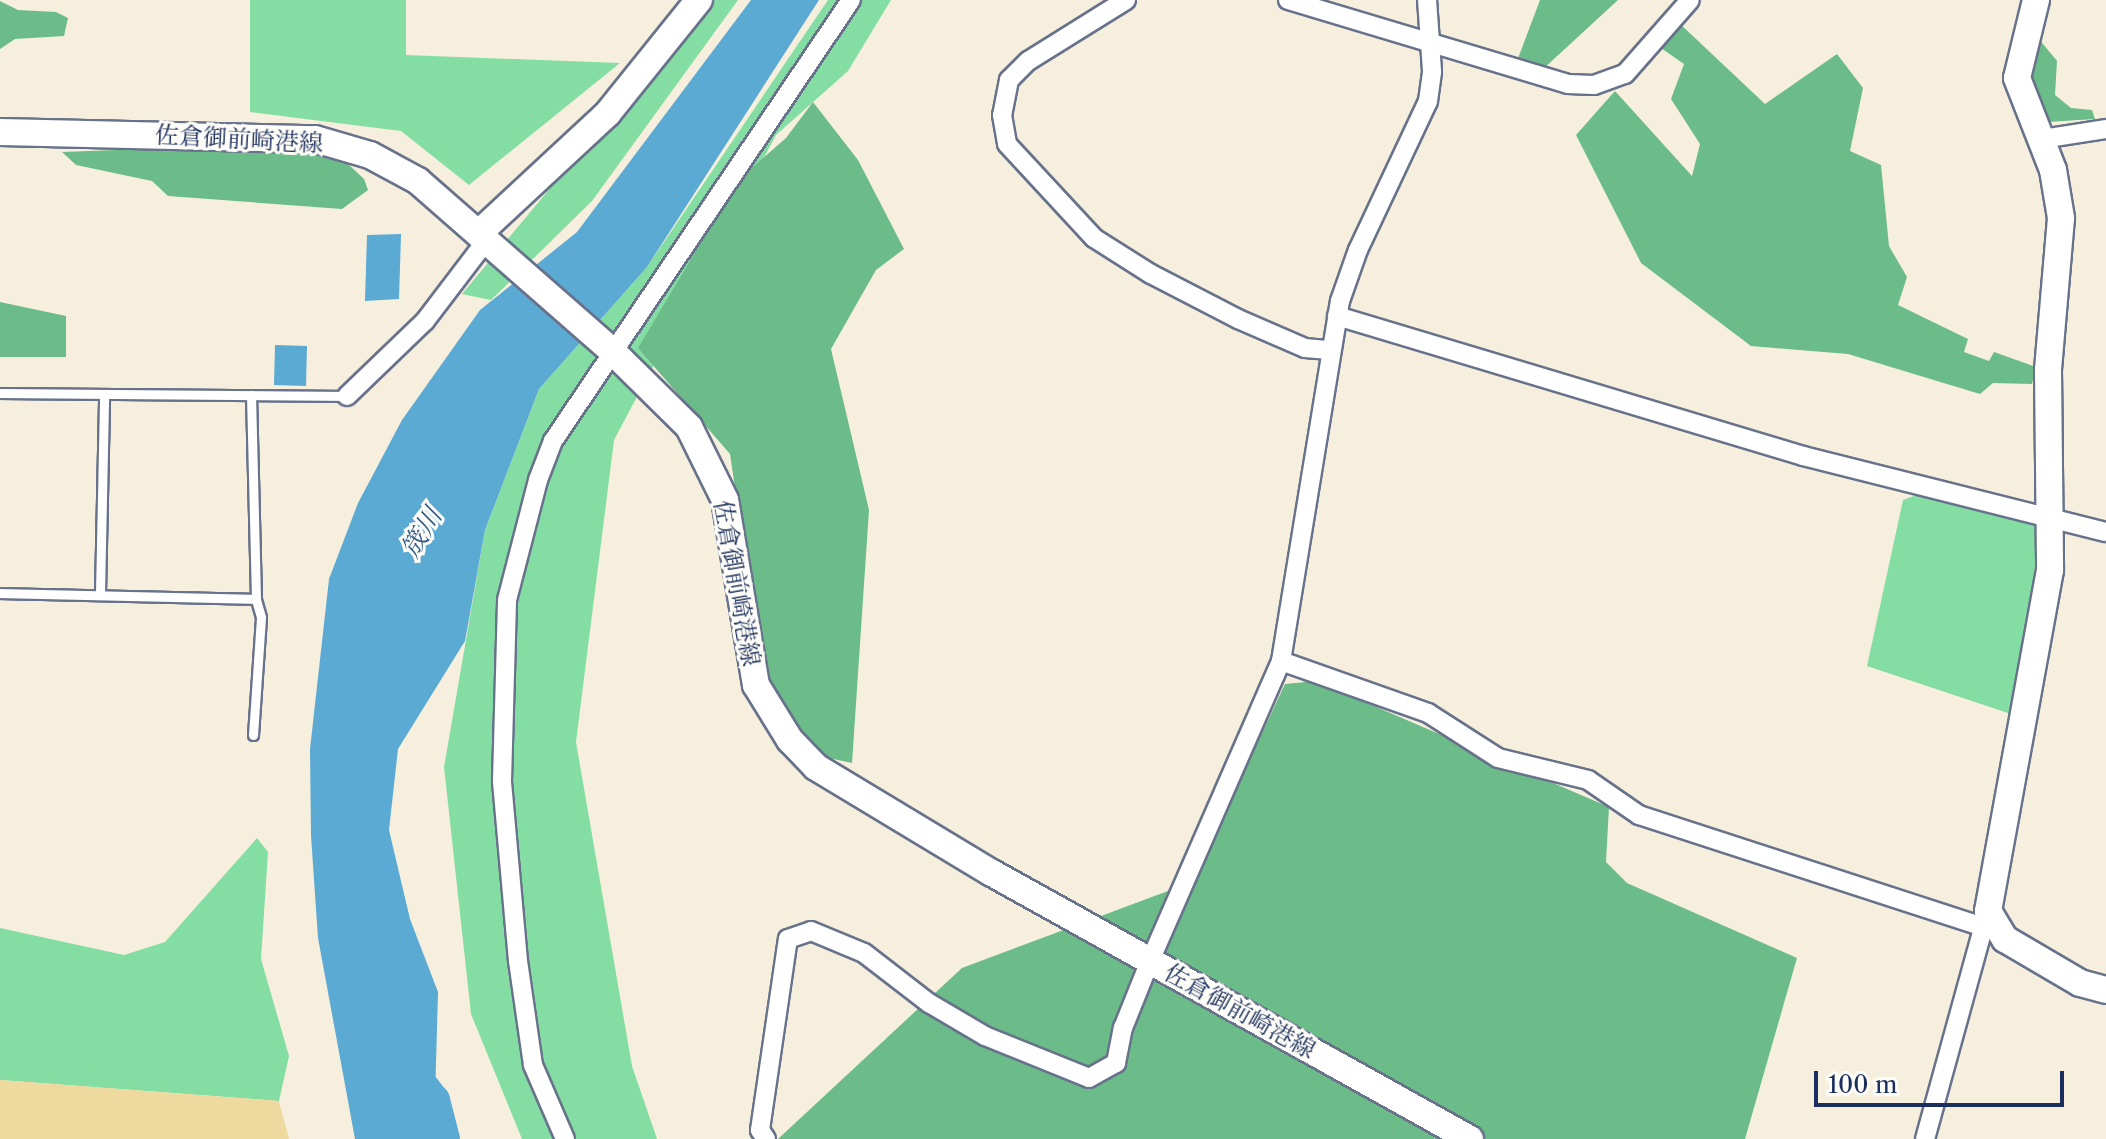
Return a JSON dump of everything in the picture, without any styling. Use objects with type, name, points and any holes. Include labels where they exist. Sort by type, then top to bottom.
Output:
[{"type":"main road","points":[[2036,0],[2017,78],[2042,139],[2061,218],[2048,370],[2051,521],[2043,616],[1986,919],[2005,939],[2080,983],[2106,990]]},
{"type":"main road","points":[[483,237],[608,113],[695,2]]},
{"type":"main road","name":"佐倉御前崎港線","points":[[0,132],[315,139],[396,166],[483,237],[612,351],[689,427],[709,462],[733,536],[753,674],[769,711],[790,740],[842,788],[1470,1139]]},
{"type":"street","points":[[565,1139],[533,1065],[520,976],[502,781],[501,675],[507,600],[538,480],[570,414],[851,0]]},
{"type":"street","points":[[1126,0],[1028,61],[1009,80],[1002,115],[1007,144],[1094,238],[1139,267],[1238,319],[1305,348],[1329,350]]},
{"type":"street","points":[[1288,0],[1568,84],[1594,85],[1625,74],[1690,0]]},
{"type":"street","points":[[766,1139],[760,1130],[788,939],[811,931],[864,953],[929,1003],[985,1036],[1089,1078],[1116,1063],[1123,1028],[1150,961],[1281,661],[1329,350],[1337,316],[1358,250],[1428,101],[1432,44],[1427,0]]},
{"type":"street","points":[[2042,139],[2106,129]]},
{"type":"street","points":[[347,396],[425,321],[483,237]]},
{"type":"street","points":[[1337,316],[1803,456],[2051,521],[2106,532]]},
{"type":"street","points":[[1281,661],[1428,713],[1498,758],[1588,780],[1639,815],[1986,919],[1925,1139]]},
{"type":"lane","points":[[0,393],[347,396]]},
{"type":"lane","points":[[100,593],[104,394]]},
{"type":"lane","points":[[251,395],[256,599],[261,617],[253,735]]},
{"type":"lane","points":[[0,593],[256,599]]},
{"type":"green space","points":[[250,0],[406,0],[406,55],[620,63],[469,185],[401,131],[250,112]]},
{"type":"green space","points":[[707,0],[738,0],[592,201],[491,300],[462,294]]},
{"type":"green space","points":[[828,0],[891,0],[848,71],[776,135],[614,440],[576,742],[632,1066],[657,1139],[522,1139],[471,1014],[444,767],[485,530],[539,389],[647,267]]},
{"type":"green space","points":[[1540,0],[1618,0],[1542,70],[1517,61]]},
{"type":"green space","points":[[0,1],[18,10],[56,12],[68,18],[64,36],[15,39],[0,49]]},
{"type":"green space","points":[[1678,22],[1765,104],[1837,54],[1863,88],[1850,151],[1881,165],[1889,246],[1907,277],[1898,305],[1968,339],[1964,352],[1989,361],[1994,352],[2036,367],[2032,384],[1993,383],[1980,394],[1848,354],[1751,346],[1641,263],[1576,135],[1615,91],[1692,176],[1700,144],[1671,99],[1684,64],[1661,48]]},
{"type":"green space","points":[[2038,38],[2057,61],[2055,95],[2071,108],[2092,110],[2095,119],[2047,122],[2029,71]]},
{"type":"green space","points":[[813,102],[858,160],[904,249],[876,270],[831,349],[869,510],[852,763],[802,752],[762,672],[730,454],[638,348],[738,180],[786,138]]},
{"type":"green space","points":[[170,148],[318,152],[347,163],[364,179],[368,190],[342,209],[168,196],[152,181],[76,165],[62,152]]},
{"type":"green space","points":[[0,302],[66,316],[66,357],[0,357]]},
{"type":"green space","points":[[1919,494],[2041,525],[2014,715],[1867,666],[1903,500]]},
{"type":"green space","points":[[1316,681],[1609,807],[1606,862],[1627,883],[1797,958],[1745,1139],[778,1139],[962,968],[1192,882],[1285,684]]},
{"type":"green space","points":[[257,838],[268,852],[261,959],[289,1056],[279,1101],[0,1080],[0,928],[124,955],[165,942]]},
{"type":"sand","points":[[0,1080],[279,1101],[289,1139],[0,1139]]},
{"type":"water","points":[[751,0],[819,0],[647,267],[539,389],[485,530],[465,641],[398,749],[389,830],[410,919],[438,992],[435,1100],[445,1139],[355,1139],[318,938],[311,836],[310,749],[329,579],[358,503],[402,420],[480,310],[577,232]]},
{"type":"water","points":[[401,234],[399,299],[365,301],[367,235]]},
{"type":"water","points":[[275,345],[307,346],[306,386],[274,385]]},
{"type":"waterway","name":"筬川","points":[[412,1071],[435,1100],[445,1139]]}]
